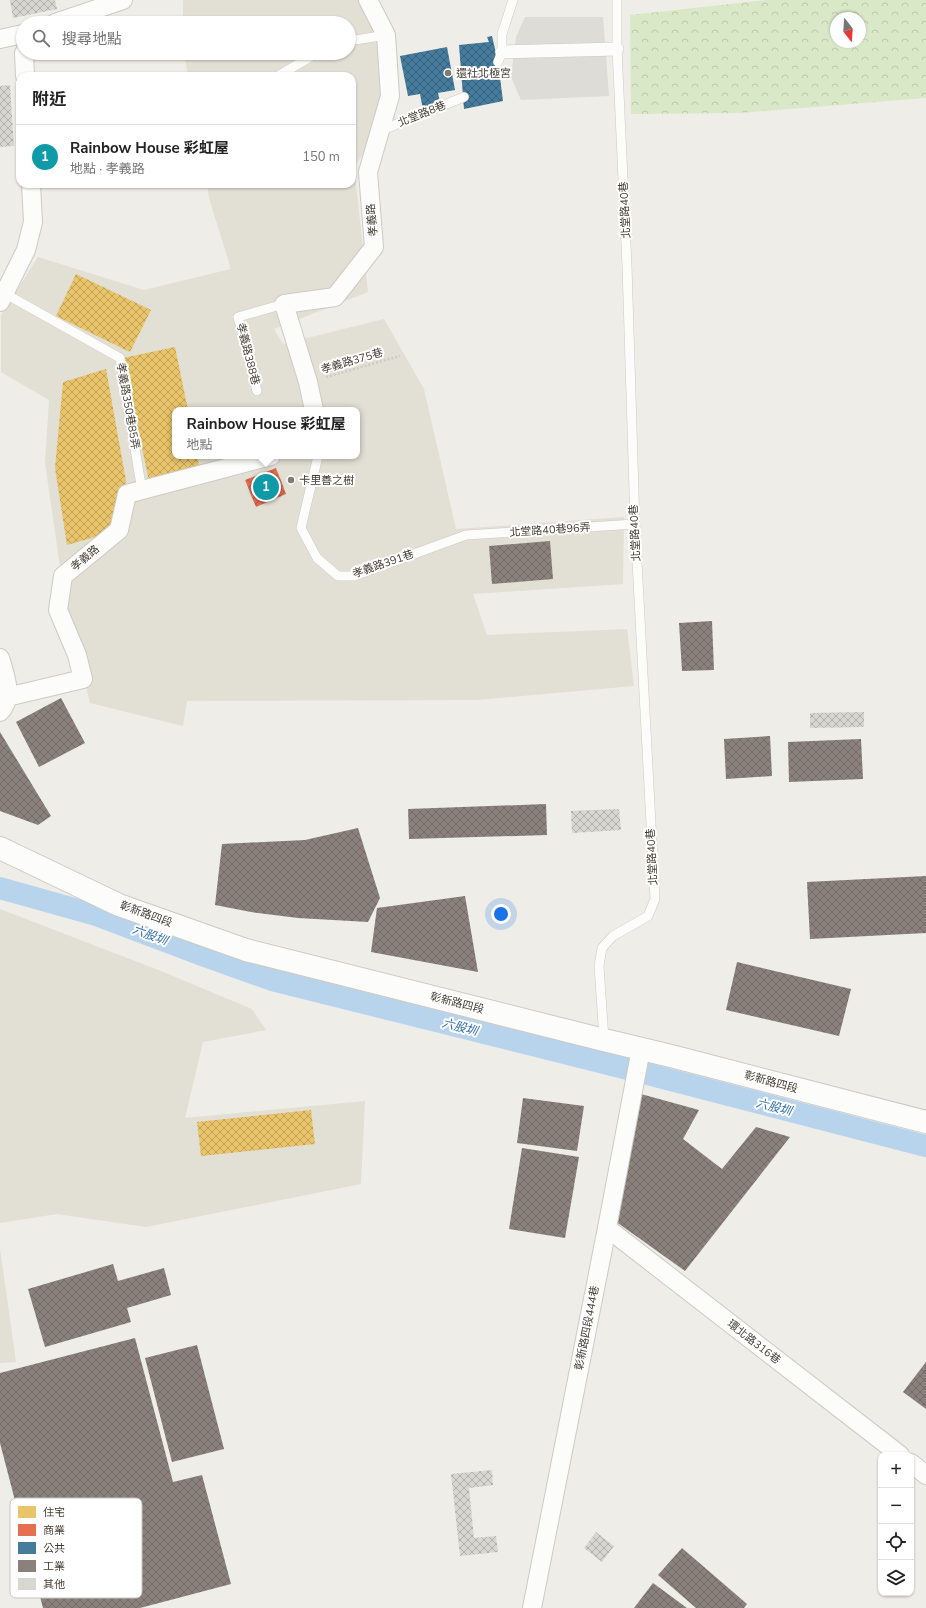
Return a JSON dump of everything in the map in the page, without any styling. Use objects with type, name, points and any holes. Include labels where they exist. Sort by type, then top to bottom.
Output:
[{"type":"street","points":[[76,16],[123,0]]},
{"type":"street","name":"孝義路","points":[[284,304],[336,297],[374,247],[368,172],[390,96],[386,35],[368,0]]},
{"type":"street","points":[[0,39],[16,36]]},
{"type":"street","points":[[500,57],[617,49]]},
{"type":"street","points":[[24,60],[25,72]]},
{"type":"street","points":[[2,298],[26,250],[32,222],[30,188]]},
{"type":"street","points":[[284,304],[308,382],[313,407]]},
{"type":"street","name":"孝義路","points":[[3,704],[83,678],[77,655],[58,610],[63,576],[119,530],[126,494],[261,459]]},
{"type":"street","points":[[0,658],[6,678],[8,693],[3,704]]},
{"type":"street","name":"彰新路四段","points":[[0,848],[119,905],[246,950],[926,1122]]},
{"type":"street","name":"彰新路四段444巷","points":[[532,1608],[641,1050]]},
{"type":"street","name":"環北路316巷","points":[[607,1228],[896,1452]]},
{"type":"street","points":[[914,1465],[926,1475]]},
{"type":"lane","points":[[500,57],[502,34],[513,0]]},
{"type":"lane","name":"北堂路40巷","points":[[604,1040],[599,966],[602,948],[613,936],[648,916],[654,899],[634,524],[627,266],[617,49],[617,0]]},
{"type":"lane","points":[[356,39],[386,35]]},
{"type":"lane","points":[[285,72],[305,60]]},
{"type":"lane","name":"北堂路8巷","points":[[380,131],[464,97]]},
{"type":"lane","name":"孝義路350巷85弄","points":[[2,298],[120,358],[142,491]]},
{"type":"lane","name":"孝義路388巷","points":[[257,391],[238,317],[284,304]]},
{"type":"lane","name":"孝義路391巷","points":[[317,459],[301,528],[316,558],[338,576],[354,576],[466,535]]},
{"type":"lane","name":"北堂路40巷96弄","points":[[466,535],[634,524]]},
{"type":"path","name":"孝義路375巷","points":[[308,382],[400,356]]},
{"type":"shaded area","points":[[184,0],[375,0],[385,63],[385,121],[356,164],[356,72],[187,72],[185,60],[356,60],[356,16],[183,16]]},
{"type":"shaded area","points":[[525,17],[603,17],[609,96],[521,100],[511,77],[516,37]]},
{"type":"shaded area","points":[[356,185],[368,292],[274,329],[283,344],[384,319],[424,389],[456,529],[624,517],[623,584],[473,594],[487,635],[627,629],[634,686],[477,700],[187,701],[183,726],[90,703],[65,601],[45,463],[49,400],[1,372],[1,315],[38,257],[144,290],[231,269],[209,198],[208,188],[356,188]]},
{"type":"shaded area","points":[[0,909],[161,971],[252,1009],[266,1030],[203,1042],[185,1118],[365,1101],[361,1184],[146,1227],[57,1214],[0,1223]]},
{"type":"shaded area","points":[[0,1249],[7,1298],[16,1362],[0,1363]]},
{"type":"green space","points":[[766,0],[926,0],[926,98],[740,113],[631,114],[630,15]]},
{"type":"building: 住宅","points":[[76,274],[151,310],[130,352],[56,316]]},
{"type":"building: 住宅","points":[[175,347],[187,407],[172,407],[172,459],[198,459],[200,470],[149,481],[123,358]]},
{"type":"building: 住宅","points":[[106,369],[126,481],[109,533],[67,545],[55,468],[63,382]]},
{"type":"building: 住宅","points":[[311,1110],[315,1144],[201,1156],[197,1122]]},
{"type":"building: 商業","points":[[276,468],[286,494],[256,507],[245,480]]},
{"type":"building: 公共","points":[[492,36],[498,62],[503,101],[464,109],[459,45],[489,42],[487,37]]},
{"type":"building: 公共","points":[[447,47],[455,90],[438,93],[441,106],[423,110],[420,94],[408,96],[400,56]]},
{"type":"building: 工業","points":[[550,541],[553,579],[492,584],[489,546]]},
{"type":"building: 工業","points":[[712,621],[714,670],[682,671],[679,623]]},
{"type":"building: 工業","points":[[61,698],[85,743],[39,767],[16,722]]},
{"type":"building: 工業","points":[[0,732],[51,816],[38,825],[0,811]]},
{"type":"building: 工業","points":[[770,736],[772,776],[726,779],[724,739]]},
{"type":"building: 工業","points":[[861,739],[863,779],[789,782],[788,742]]},
{"type":"building: 工業","points":[[546,804],[547,835],[409,839],[408,809]]},
{"type":"building: 工業","points":[[358,828],[380,898],[368,922],[298,918],[251,912],[215,905],[222,844],[305,840]]},
{"type":"building: 工業","points":[[926,876],[926,933],[810,939],[807,882]]},
{"type":"building: 工業","points":[[465,896],[478,972],[371,952],[377,908]]},
{"type":"building: 工業","points":[[737,962],[851,989],[839,1036],[726,1010]]},
{"type":"building: 工業","points":[[641,1094],[699,1110],[683,1139],[722,1169],[756,1127],[790,1137],[685,1271],[615,1221]]},
{"type":"building: 工業","points":[[523,1098],[584,1106],[577,1151],[517,1143]]},
{"type":"building: 工業","points":[[522,1148],[579,1157],[565,1238],[509,1229]]},
{"type":"building: 工業","points":[[113,1264],[118,1281],[164,1268],[171,1295],[127,1308],[131,1322],[45,1347],[28,1289]]},
{"type":"building: 工業","points":[[135,1338],[173,1482],[202,1475],[231,1584],[140,1608],[43,1608],[40,1598],[142,1598],[142,1498],[14,1498],[0,1443],[0,1373]]},
{"type":"building: 工業","points":[[197,1345],[224,1449],[172,1462],[145,1358]]},
{"type":"building: 工業","points":[[926,1362],[926,1409],[903,1392]]},
{"type":"building: 工業","points":[[682,1548],[747,1604],[744,1608],[696,1608],[658,1575]]},
{"type":"building: 工業","points":[[653,1583],[687,1608],[634,1608]]},
{"type":"building: 其他","points":[[10,0],[55,0],[57,9],[16,16],[13,18]]},
{"type":"building: 其他","points":[[10,85],[14,146],[0,147],[0,86]]},
{"type":"building: 其他","points":[[864,712],[864,727],[810,728],[810,713]]},
{"type":"building: 其他","points":[[619,809],[621,830],[572,833],[571,811]]},
{"type":"building: 其他","points":[[492,1470],[493,1485],[469,1488],[474,1538],[496,1536],[498,1552],[460,1556],[451,1474]]},
{"type":"building: 其他","points":[[596,1532],[614,1546],[602,1562],[584,1548]]},
{"type":"waterway","name":"六股圳","points":[[0,888],[96,915],[272,980],[640,1072],[926,1146]]},
{"type":"place","name":"還社北極宮","points":[[448,73]]},
{"type":"place","name":"卡里善之樹","points":[[291,480]]},
{"type":"place","name":"Rainbow House 彩虹屋","points":[[266,487]]}]
